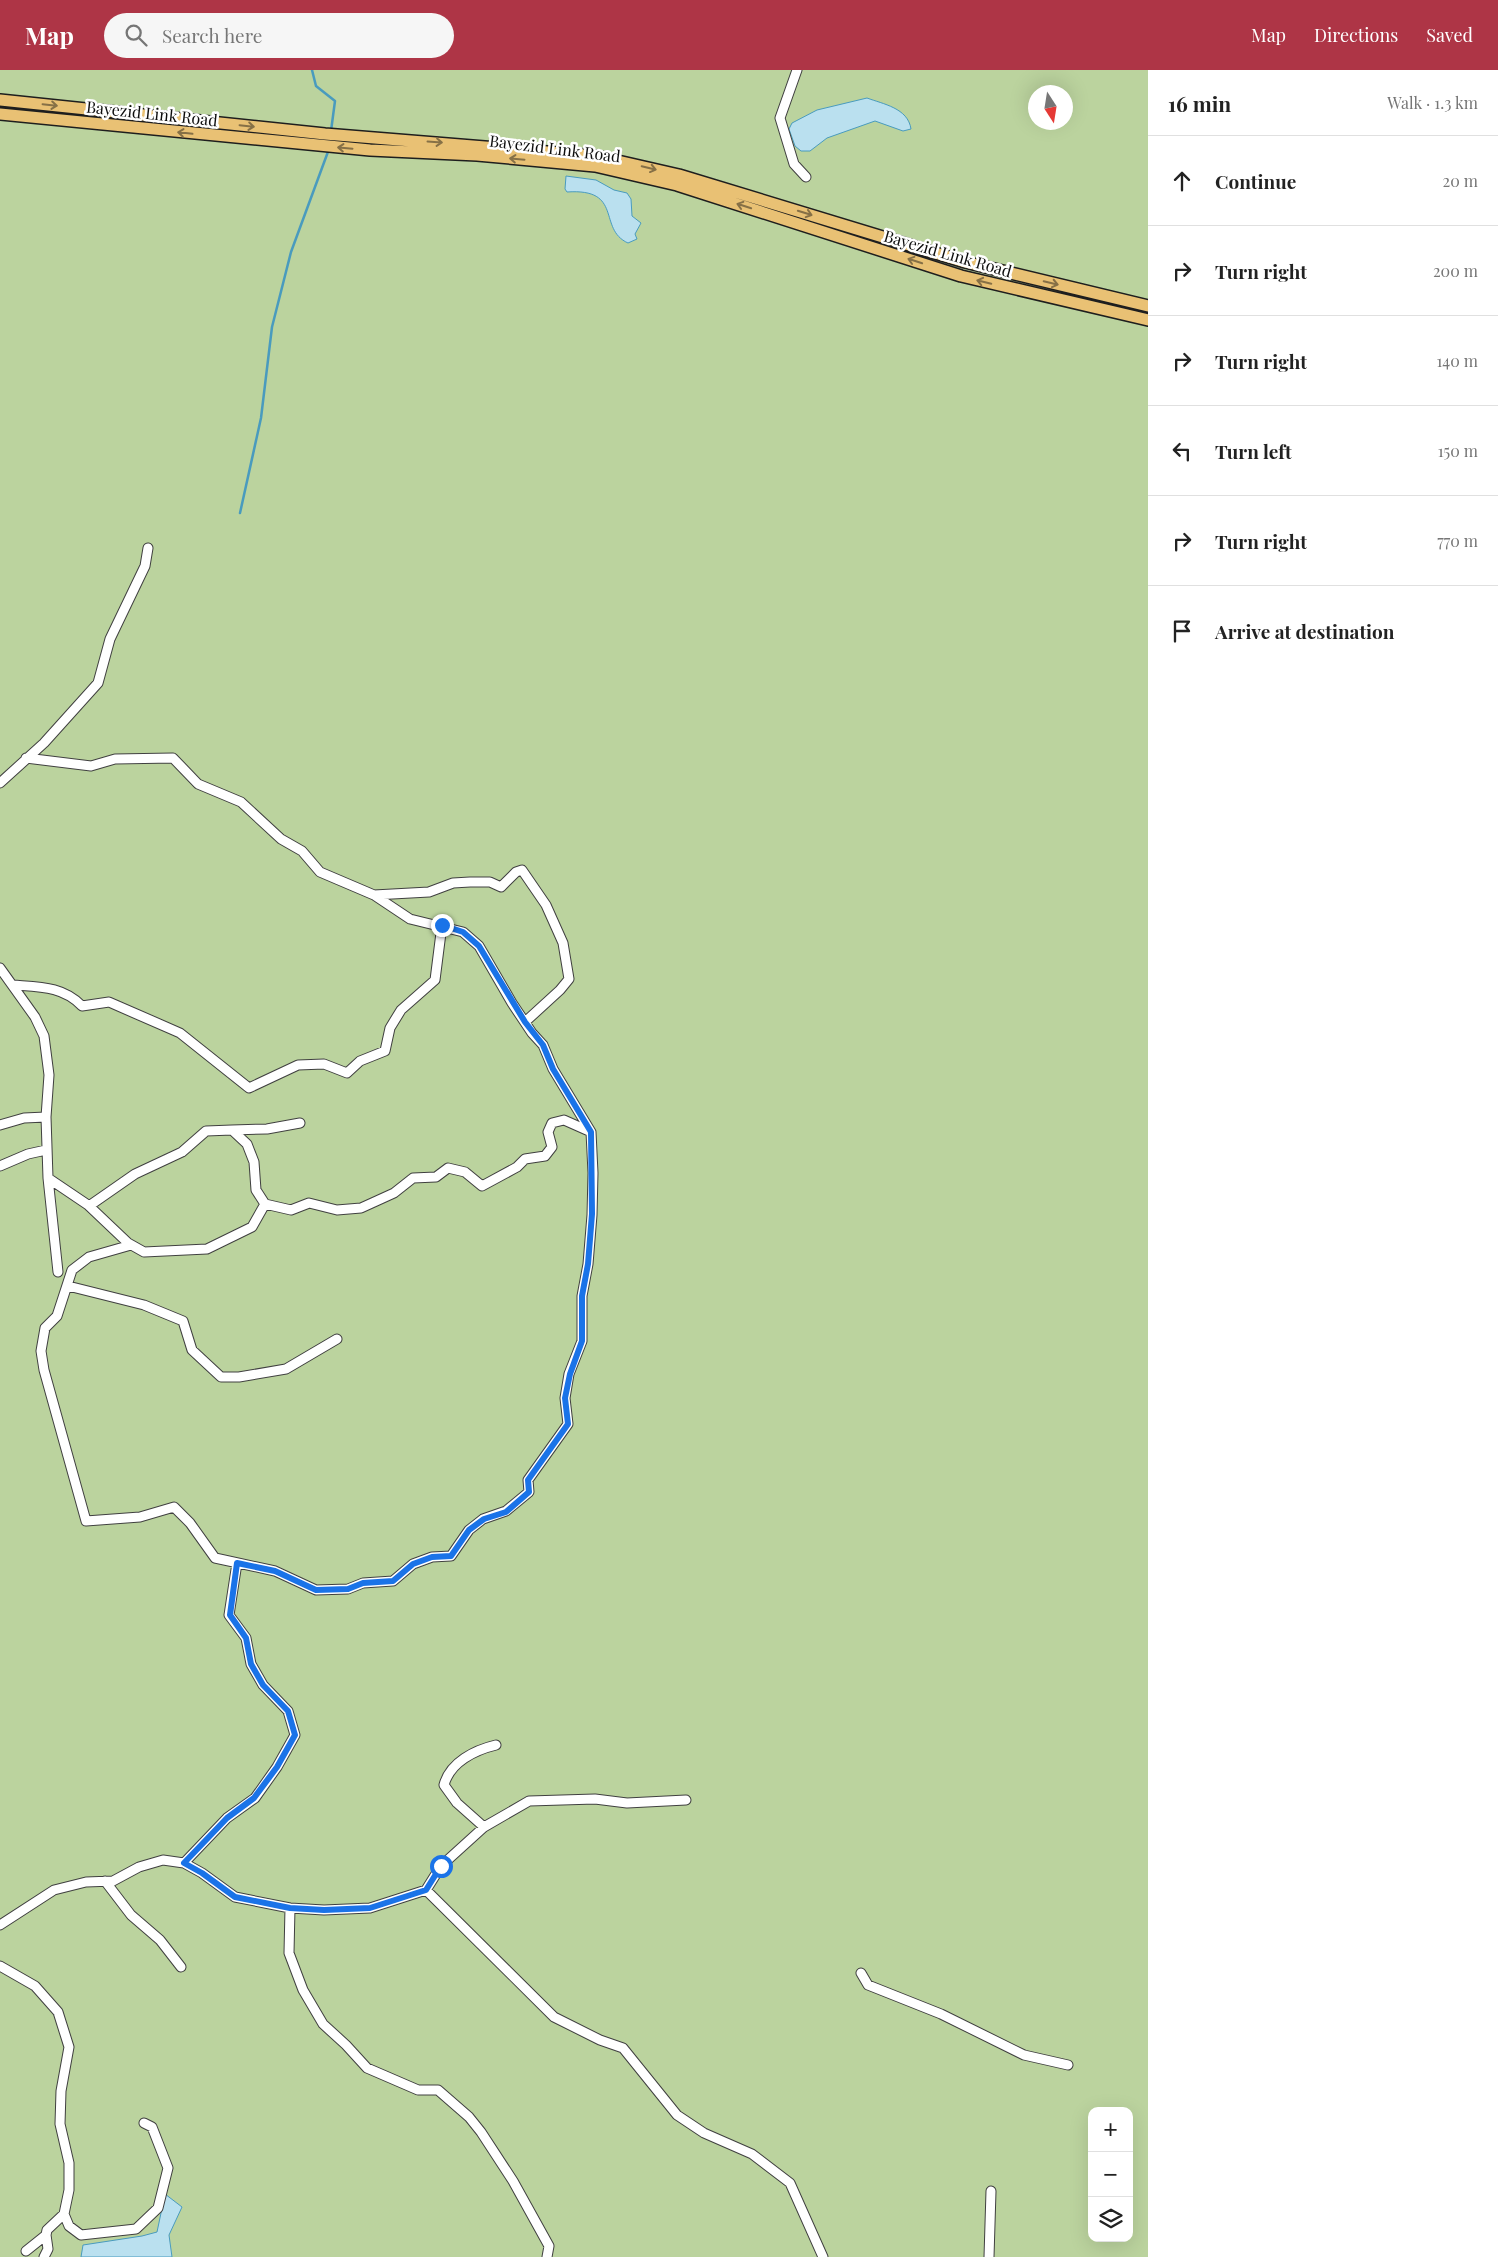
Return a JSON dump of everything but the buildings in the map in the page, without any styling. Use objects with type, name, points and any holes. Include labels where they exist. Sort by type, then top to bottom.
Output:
[{"type":"main road","name":"Bayezid Link Road","points":[[1,100],[325,134],[606,158],[679,175],[964,262],[1148,306]]},
{"type":"main road","name":"Bayezid Link Road","points":[[0,114],[321,146],[405,153],[477,155],[595,166],[677,185],[961,276],[1148,320]]},
{"type":"main road","points":[[405,140],[405,153]]},
{"type":"street","points":[[797,70],[780,118],[794,164],[806,178]]},
{"type":"street","points":[[0,783],[44,743],[98,683],[110,640],[145,566],[148,548]]},
{"type":"street","points":[[26,758],[53,763],[91,766],[115,759],[173,758],[198,784],[241,802],[281,839],[302,851],[320,872],[374,895],[410,918],[463,932],[479,946],[525,1022],[543,1045],[553,1069],[591,1132],[592,1214],[588,1264],[582,1296],[582,1341],[570,1374],[565,1398],[568,1424],[528,1480],[529,1492],[506,1512],[484,1519],[469,1530],[451,1556],[432,1557],[413,1564],[393,1581],[363,1583],[348,1589],[316,1590],[275,1571],[215,1558],[190,1523],[174,1507],[140,1517],[86,1521],[44,1370],[41,1351],[45,1328],[57,1316],[72,1270],[89,1257],[130,1245]]},
{"type":"street","points":[[374,895],[429,892],[453,884],[470,882],[490,882],[501,887],[516,872],[522,870],[546,905],[563,943],[569,979],[560,990],[525,1022]]},
{"type":"street","points":[[13,985],[53,988],[72,996],[82,1006],[109,1002],[180,1033],[249,1088],[298,1066],[324,1064],[346,1073],[360,1061],[385,1051],[390,1028],[401,1010],[435,980],[442,925]]},
{"type":"street","points":[[0,968],[35,1017],[44,1036],[49,1075],[46,1150],[58,1272]]},
{"type":"street","points":[[0,1125],[24,1118],[46,1117]]},
{"type":"street","points":[[232,1130],[247,1144],[254,1162],[256,1190],[265,1204],[291,1210],[310,1203],[337,1210],[361,1208],[394,1193],[413,1178],[436,1177],[448,1168],[465,1172],[482,1186],[517,1167],[525,1159],[545,1156],[552,1147],[548,1132],[552,1122],[564,1120],[591,1132]]},
{"type":"street","points":[[89,1206],[135,1174],[182,1152],[206,1130],[267,1129],[300,1123]]},
{"type":"street","points":[[0,1166],[28,1154],[46,1150]]},
{"type":"street","points":[[48,1178],[89,1206],[130,1245],[144,1252],[207,1249],[252,1227],[265,1204]]},
{"type":"street","points":[[68,1286],[144,1305],[183,1321],[192,1350],[221,1378],[240,1377],[286,1369],[337,1339]]},
{"type":"street","points":[[184,1863],[227,1818],[254,1798],[277,1767],[295,1735],[288,1711],[263,1685],[251,1664],[246,1638],[230,1615],[237,1563]]},
{"type":"street","points":[[484,1826],[457,1803],[452,1793],[444,1784],[447,1773],[454,1764],[486,1747],[496,1745]]},
{"type":"street","points":[[0,1925],[54,1890],[86,1882],[113,1881],[140,1867],[163,1860],[184,1863],[202,1873],[235,1897],[290,1908],[324,1910],[370,1908],[426,1890],[441,1866],[484,1826],[529,1801],[595,1799],[627,1803],[686,1800]]},
{"type":"street","points":[[105,1881],[132,1915],[160,1940],[181,1967]]},
{"type":"street","points":[[426,1890],[554,2017],[600,2040],[623,2048],[677,2115],[704,2133],[752,2154],[790,2183],[823,2257]]},
{"type":"street","points":[[290,1908],[290,1953],[303,1990],[322,2024],[346,2044],[367,2068],[418,2090],[438,2090],[469,2117],[513,2181],[549,2246],[547,2257]]},
{"type":"street","points":[[0,1966],[35,1986],[58,2012],[69,2048],[61,2091],[60,2124],[70,2163],[69,2190],[64,2214],[47,2230],[48,2249],[44,2257]]},
{"type":"street","points":[[861,1973],[868,1985],[941,2014],[1024,2055],[1068,2065]]},
{"type":"street","points":[[64,2214],[70,2226],[80,2235],[136,2229],[149,2219],[158,2208],[168,2168],[152,2127],[144,2123]]},
{"type":"street","points":[[989,2257],[991,2191]]},
{"type":"street","points":[[26,2251],[46,2236]]},
{"type":"green space","points":[[0,70],[1148,70],[1148,2257],[0,2257]]},
{"type":"water","points":[[867,98],[900,112],[909,122],[911,129],[903,131],[875,121],[827,138],[810,151],[801,151],[795,146],[789,129],[792,123],[817,110]]},
{"type":"water","points":[[566,176],[596,180],[614,190],[627,193],[631,199],[632,216],[641,223],[635,234],[637,239],[628,243],[619,237],[613,229],[603,203],[596,196],[585,192],[567,192],[565,189]]},
{"type":"water","points":[[165,2194],[182,2207],[169,2235],[172,2257],[81,2257],[83,2245],[157,2232]]},
{"type":"waterway","points":[[312,70],[316,86],[335,101],[331,131]]},
{"type":"waterway","points":[[240,513],[261,418],[272,327],[291,252],[329,149]]},
{"type":"route","points":[[441,1866],[426,1890],[413,1895],[370,1908],[324,1910],[290,1908],[235,1897],[202,1873],[184,1863],[227,1818],[254,1798],[277,1767],[295,1735],[288,1711],[263,1685],[251,1664],[246,1638],[230,1615],[237,1563],[275,1571],[316,1590],[348,1589],[363,1583],[393,1581],[413,1564],[432,1557],[451,1556],[469,1530],[484,1519],[506,1512],[529,1492],[528,1480],[568,1424],[565,1398],[570,1374],[582,1341],[582,1296],[588,1264],[588,1242],[592,1214],[591,1132],[574,1100],[553,1069],[543,1045],[532,1033],[512,1003],[479,946],[463,932],[442,925]]}]
